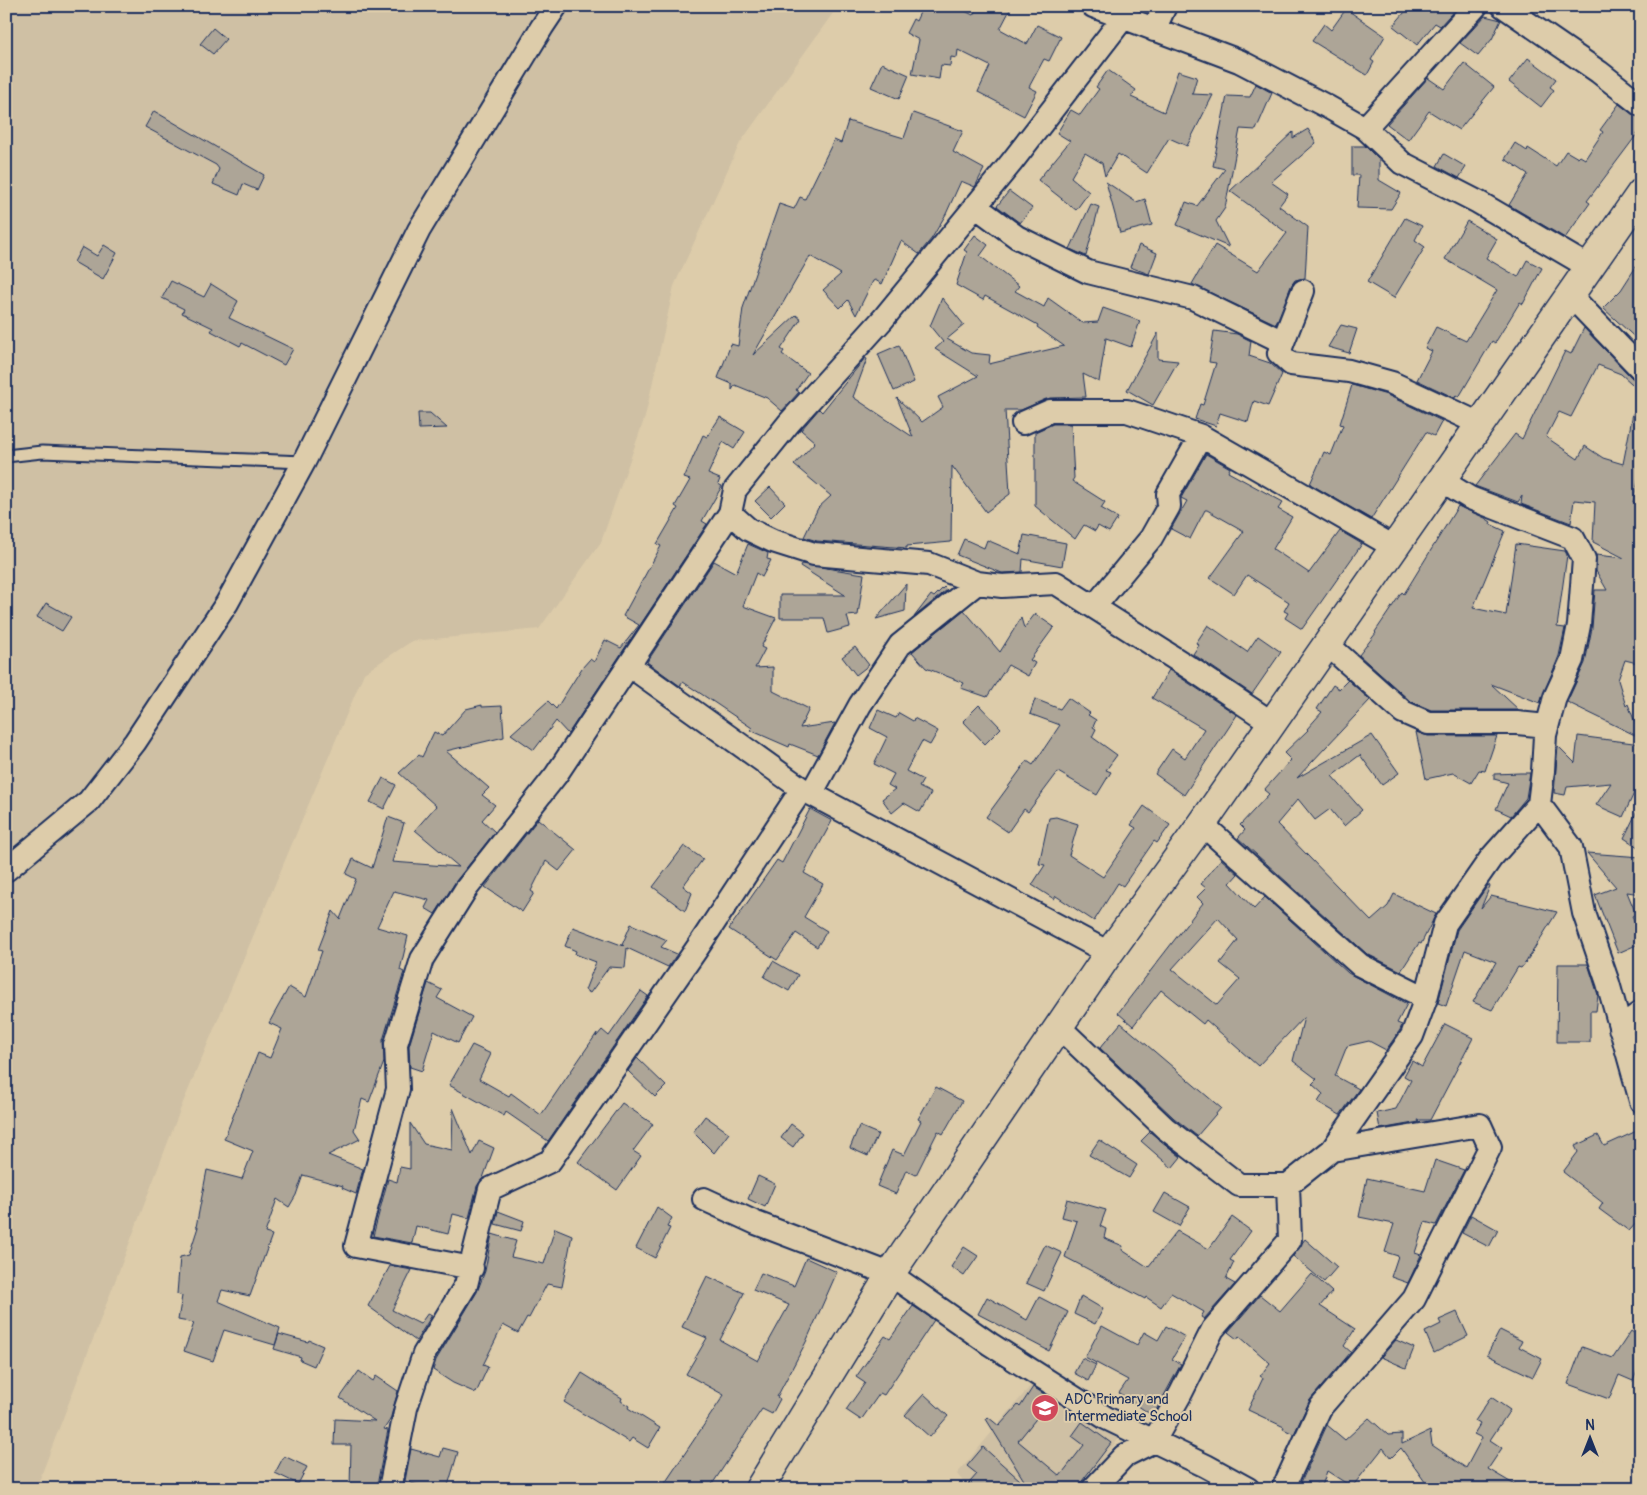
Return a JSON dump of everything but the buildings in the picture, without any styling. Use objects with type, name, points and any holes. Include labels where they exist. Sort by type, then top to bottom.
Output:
[{"type":"main road","points":[[760,1489],[890,1274],[1109,953],[1202,824],[1641,193]]},
{"type":"street","points":[[6,870],[88,801],[135,742],[227,603],[304,462],[419,230],[536,35],[556,6]]},
{"type":"street","points":[[1093,6],[1239,61],[1365,128],[1402,163],[1478,202],[1589,267]]},
{"type":"street","points":[[1154,30],[1166,6]]},
{"type":"street","points":[[1365,128],[1476,6]]},
{"type":"street","points":[[1503,6],[1599,72],[1641,104]]},
{"type":"street","points":[[472,1268],[356,1246],[398,1088],[396,1044],[422,960],[466,889],[556,775],[630,666],[730,513],[735,490],[789,423],[883,319],[976,206],[1123,18]]},
{"type":"street","points":[[976,206],[1017,237],[1088,272],[1193,298],[1283,342]]},
{"type":"street","points":[[1303,291],[1279,353],[1291,364],[1349,371],[1392,383],[1480,424]]},
{"type":"street","points":[[1570,295],[1641,369]]},
{"type":"street","points":[[1023,423],[1050,411],[1127,412],[1201,436],[1394,547]]},
{"type":"street","points":[[1094,607],[1151,538],[1169,506],[1168,494],[1201,436]]},
{"type":"street","points":[[1059,1027],[1164,1128],[1240,1186],[1288,1184],[1332,1150],[1412,1036],[1426,998],[1445,924],[1492,858],[1539,804],[1547,726],[1555,697],[1572,660],[1579,625],[1584,559],[1573,538],[1470,498],[1441,480]]},
{"type":"street","points":[[730,513],[748,529],[773,541],[814,554],[930,564],[977,583],[1002,586],[1056,583],[1272,723]]},
{"type":"street","points":[[390,1489],[406,1408],[424,1354],[466,1285],[472,1268],[490,1189],[550,1161],[806,791],[900,645],[977,583]]},
{"type":"street","points":[[1326,644],[1404,712],[1428,723],[1509,723],[1547,726]]},
{"type":"street","points":[[630,666],[806,791],[1109,953]]},
{"type":"street","points":[[1539,804],[1571,847],[1584,913],[1608,982],[1641,1101]]},
{"type":"street","points":[[1202,824],[1360,965],[1426,998]]},
{"type":"street","points":[[1620,1028],[1641,1012]]},
{"type":"street","points":[[1283,1489],[1320,1408],[1414,1299],[1490,1147],[1480,1125],[1332,1150]]},
{"type":"street","points":[[1093,1489],[1124,1456],[1154,1441],[1182,1393],[1213,1329],[1290,1240],[1288,1184]]},
{"type":"street","points":[[704,1199],[756,1223],[890,1274],[1023,1365],[1106,1418],[1248,1489]]},
{"type":"lane","points":[[6,456],[42,452],[304,462]]},
{"type":"shaded area","points":[[6,6],[838,6],[740,143],[674,286],[645,417],[601,542],[539,629],[412,641],[364,673],[182,1105],[36,1489],[6,1489]]},
{"type":"shaded area","name":"ADC Primary and Intermediate School","points":[[1037,1378],[1119,1438],[1080,1489],[969,1489],[957,1474]]},
{"type":"place","name":"ADC Primary and Intermediate School","points":[[1045,1408]]}]
